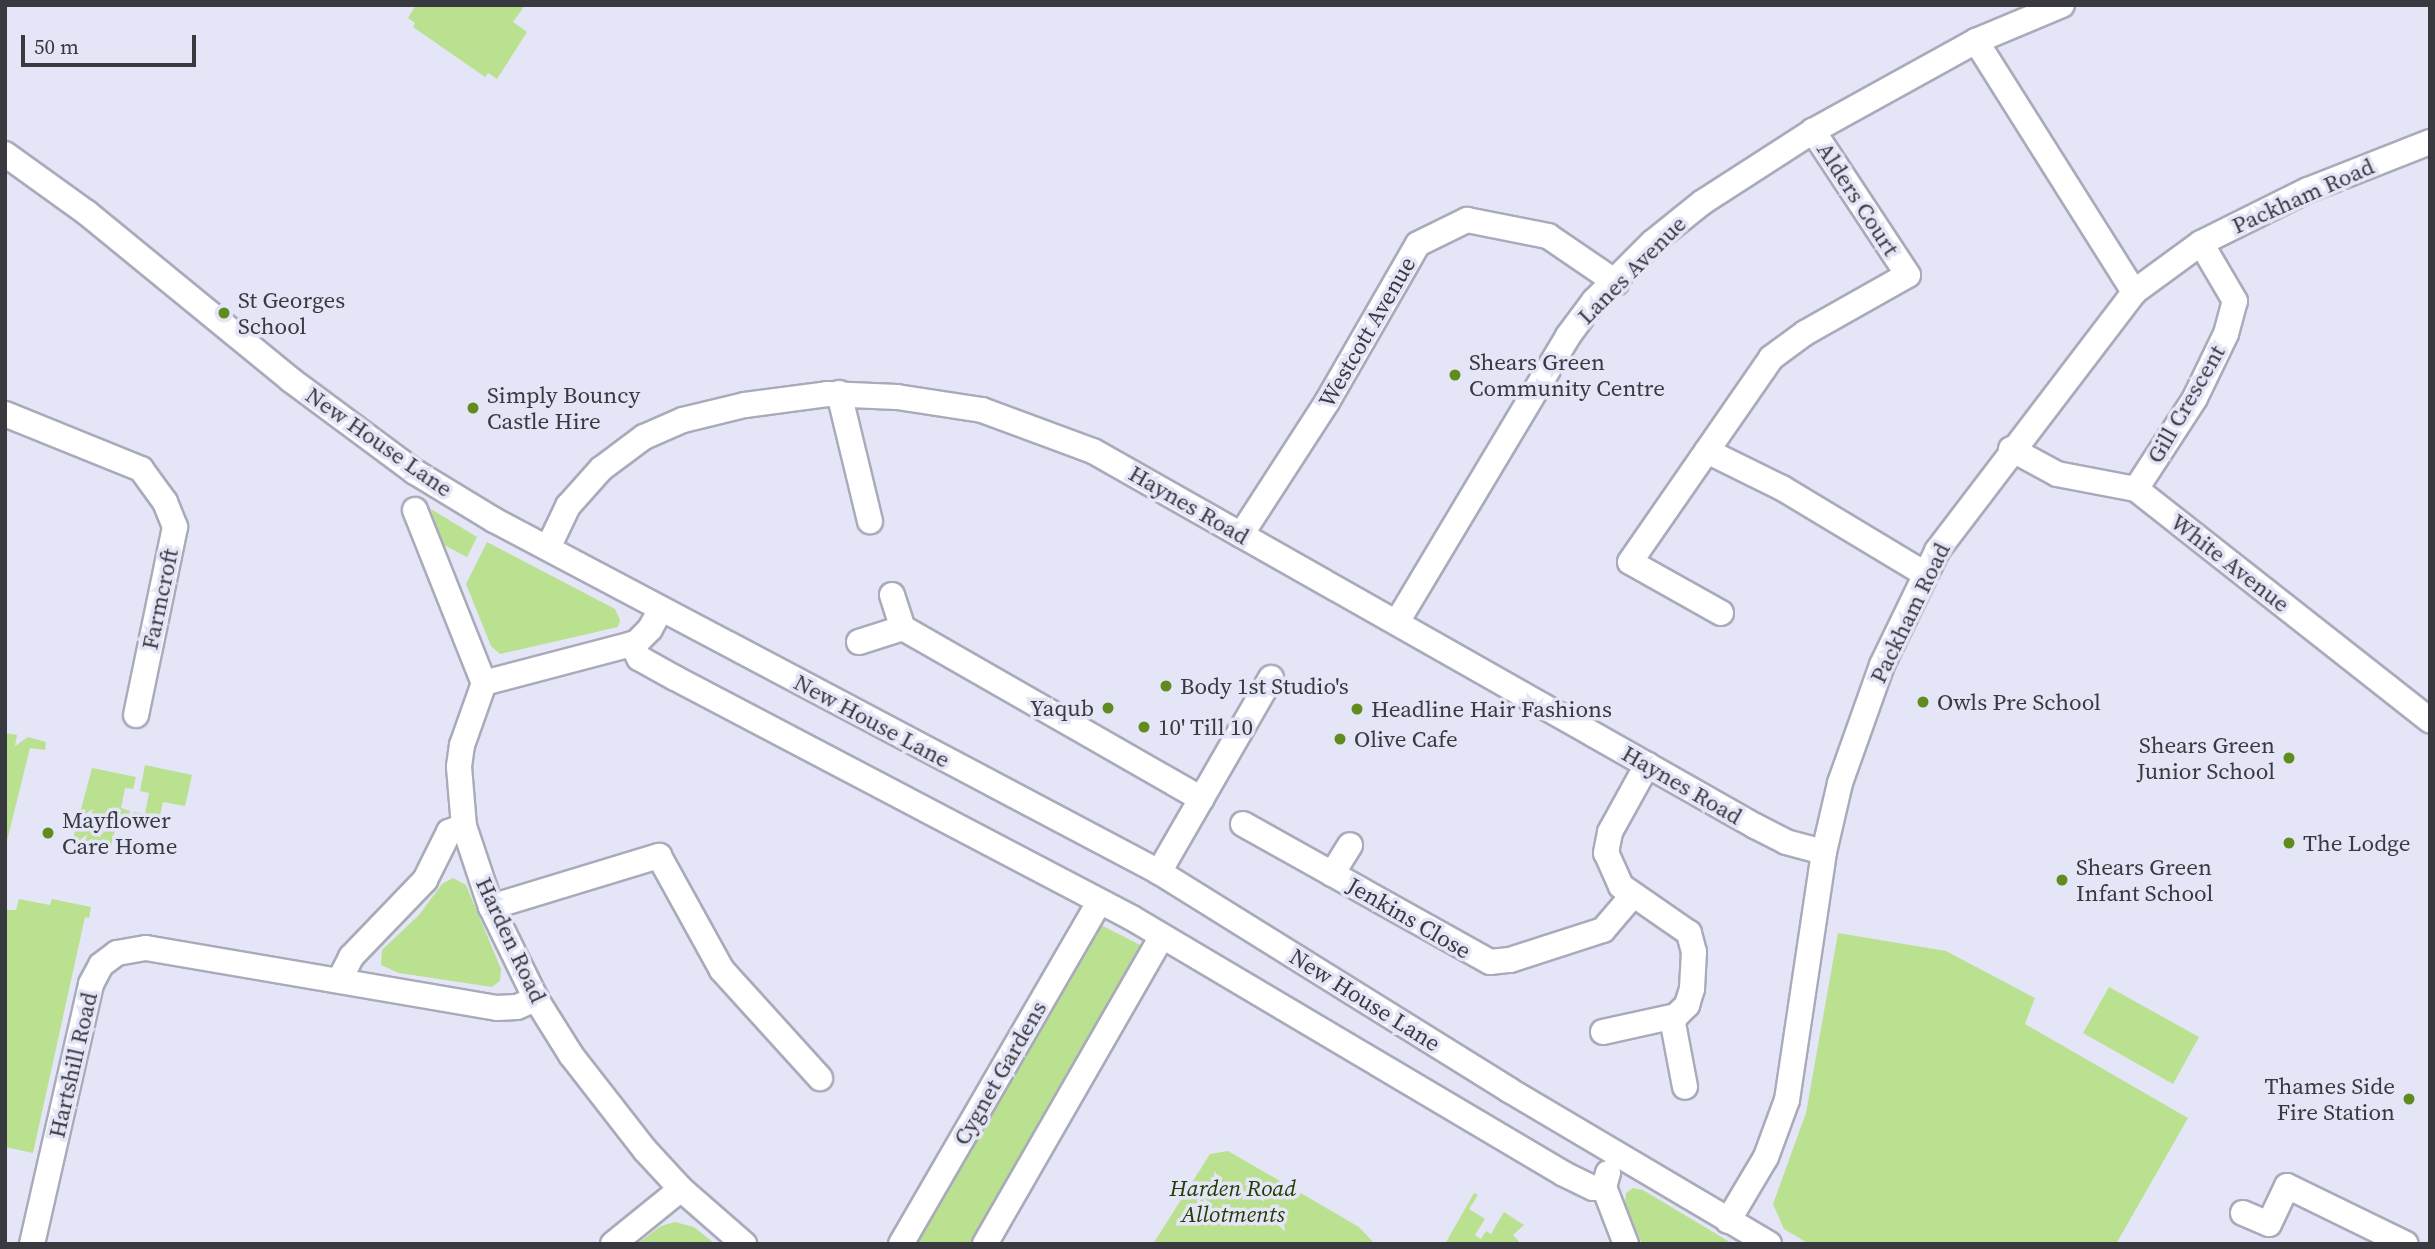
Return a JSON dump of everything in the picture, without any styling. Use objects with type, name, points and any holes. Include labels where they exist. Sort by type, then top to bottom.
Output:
[{"type":"street","name":"Lanes Avenue","points":[[1397,622],[1555,357],[1594,301],[1616,283],[1653,242],[1703,202],[1813,131],[1976,41],[2062,5]]},
{"type":"street","points":[[1976,41],[2134,292]]},
{"type":"street","name":"Alders Court","points":[[1707,451],[1771,358],[1805,333],[1908,275],[1813,131]]},
{"type":"street","name":"Packham Road","points":[[1728,1221],[1766,1157],[1787,1100],[1824,852],[1840,783],[1873,686],[1925,574],[2011,449],[2134,292],[2201,243],[2308,190],[2430,142]]},
{"type":"street","name":"New House Lane","points":[[5,154],[394,457],[494,520],[1159,872],[1769,1244]]},
{"type":"street","name":"Westcott Avenue","points":[[1241,534],[1327,402],[1418,244],[1467,220],[1548,236],[1616,283]]},
{"type":"street","name":"Gill Crescent","points":[[2136,489],[2195,398],[2226,334],[2235,301],[2201,243]]},
{"type":"street","points":[[839,393],[870,521]]},
{"type":"street","name":"Haynes Road","points":[[548,548],[568,506],[586,483],[612,458],[657,430],[745,405],[839,393],[934,401],[1020,420],[1093,451],[1779,839],[1824,852]]},
{"type":"street","name":"Farmcroft","points":[[5,414],[141,469],[165,502],[175,527],[136,715]]},
{"type":"street","name":"White Avenue","points":[[2011,449],[2057,474],[2136,489],[2430,720]]},
{"type":"street","points":[[1721,613],[1630,562],[1707,451],[1782,488],[1925,574]]},
{"type":"street","name":"New House Lane","points":[[415,510],[484,683]]},
{"type":"street","points":[[892,595],[903,628],[1202,799]]},
{"type":"street","points":[[484,683],[632,644],[647,633],[661,609]]},
{"type":"street","points":[[859,642],[903,628]]},
{"type":"street","name":"New House Lane","points":[[632,644],[639,658],[1163,936],[1564,1174],[1593,1188],[1606,1180],[1626,1244]]},
{"type":"street","points":[[1159,872],[1270,678]]},
{"type":"street","name":"Harden Road","points":[[484,683],[462,745],[464,826],[491,907],[536,999],[603,1099],[681,1189],[744,1244]]},
{"type":"street","points":[[1603,1032],[1672,1017],[1686,1008],[1692,989],[1692,939],[1686,929],[1633,895],[1614,877],[1606,844],[1647,765]]},
{"type":"street","name":"Jenkins Close","points":[[1243,824],[1490,962],[1510,960],[1603,930],[1633,895]]},
{"type":"street","points":[[340,979],[356,951],[425,880],[449,832],[464,826]]},
{"type":"street","name":"Jenkins Close","points":[[1332,874],[1350,845]]},
{"type":"street","points":[[491,907],[659,856],[722,970],[820,1078]]},
{"type":"street","name":"Cygnet Gardens","points":[[901,1244],[1099,902]]},
{"type":"street","points":[[985,1244],[1163,936]]},
{"type":"street","name":"Hartshill Road","points":[[33,1244],[91,984],[105,961],[130,948],[146,948],[340,979],[498,1008],[517,1007],[536,999]]},
{"type":"street","points":[[1672,1017],[1685,1087]]},
{"type":"street","points":[[2243,1213],[2269,1224],[2287,1186],[2406,1244]]},
{"type":"street","points":[[613,1244],[681,1189]]},
{"type":"green space","points":[[416,5],[525,5],[513,22],[527,32],[497,79],[488,73],[485,77],[413,27],[415,23],[408,18]]},
{"type":"green space","points":[[431,509],[477,537],[467,557],[442,544]]},
{"type":"green space","points":[[487,542],[615,609],[620,620],[618,627],[500,654],[491,646],[466,584]]},
{"type":"green space","points":[[5,733],[17,735],[15,746],[28,737],[46,742],[45,750],[30,748],[5,849]]},
{"type":"green space","points":[[145,765],[192,775],[185,806],[163,802],[157,829],[132,823],[134,812],[145,814],[149,793],[140,791]]},
{"type":"green space","points":[[92,768],[136,777],[133,789],[125,788],[121,808],[130,811],[128,822],[121,821],[119,830],[115,830],[110,851],[72,843]]},
{"type":"green space","points":[[453,878],[466,885],[501,969],[500,981],[492,987],[399,973],[381,965],[382,950],[419,915],[442,884]]},
{"type":"green space","points":[[5,894],[6,910],[16,910],[19,899],[50,905],[52,899],[91,907],[89,918],[85,917],[33,1153],[5,1147]]},
{"type":"green space","points":[[1097,923],[1150,950],[981,1244],[907,1244]]},
{"type":"green space","points":[[1838,933],[1946,951],[2035,998],[2025,1024],[2188,1118],[2116,1244],[1809,1244],[1784,1229],[1773,1204],[1806,1113]]},
{"type":"green space","points":[[2109,987],[2199,1037],[2173,1084],[2083,1033]]},
{"type":"green space","name":"Harden Road Allotments","points":[[1228,1151],[1359,1227],[1375,1244],[1153,1244],[1210,1154]]},
{"type":"green space","points":[[1633,1188],[1643,1190],[1733,1244],[1642,1244],[1625,1203],[1626,1193]]},
{"type":"green space","points":[[1474,1193],[1478,1195],[1469,1209],[1485,1219],[1475,1235],[1481,1239],[1486,1231],[1491,1234],[1504,1212],[1524,1225],[1513,1235],[1521,1244],[1445,1244]]},
{"type":"green space","points":[[675,1222],[694,1227],[715,1244],[637,1244],[661,1226]]},
{"type":"place","name":"St Georges School","points":[[224,313]]},
{"type":"place","name":"Shears Green Community Centre","points":[[1455,375]]},
{"type":"place","name":"Simply Bouncy Castle Hire","points":[[473,408]]},
{"type":"place","name":"Body 1st Studio's","points":[[1166,686]]},
{"type":"place","name":"Owls Pre School","points":[[1923,702]]},
{"type":"place","name":"Yaqub","points":[[1108,708]]},
{"type":"place","name":"Headline Hair Fashions","points":[[1357,709]]},
{"type":"place","name":"10' Till 10","points":[[1144,727]]},
{"type":"place","name":"Olive Cafe","points":[[1340,739]]},
{"type":"place","name":"Shears Green Junior School","points":[[2289,758]]},
{"type":"place","name":"Mayflower Care Home","points":[[48,833]]},
{"type":"place","name":"The Lodge","points":[[2289,843]]},
{"type":"place","name":"Shears Green Infant School","points":[[2062,880]]},
{"type":"place","name":"Thames Side Fire Station","points":[[2409,1099]]}]
